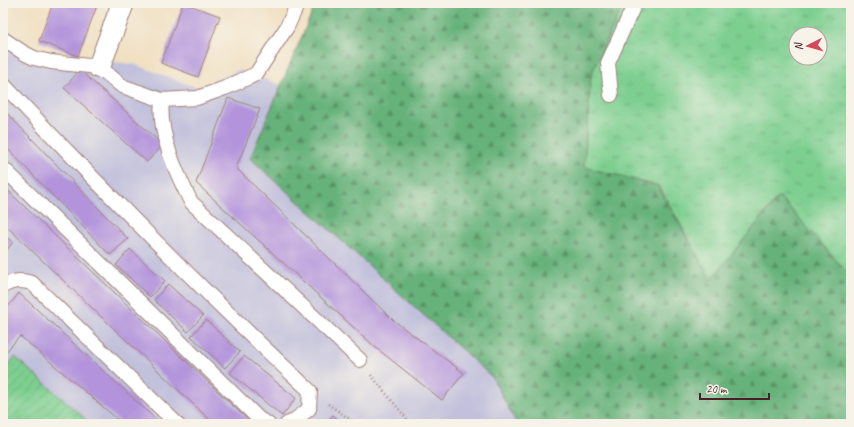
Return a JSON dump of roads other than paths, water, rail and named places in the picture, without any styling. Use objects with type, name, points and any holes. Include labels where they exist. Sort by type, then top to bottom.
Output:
[{"type":"street","points":[[99,66],[123,3]]},
{"type":"lane","points":[[3,38],[24,53],[34,58],[51,62],[99,66],[122,86],[162,100],[196,98],[225,88],[256,74],[288,27],[298,3]]},
{"type":"lane","points":[[611,95],[608,63],[634,3]]},
{"type":"lane","points":[[3,84],[72,158],[245,330],[310,391],[307,424]]},
{"type":"lane","points":[[162,100],[160,113],[176,172],[191,202],[360,360]]},
{"type":"lane","points":[[3,168],[259,419],[268,424]]},
{"type":"lane","points":[[3,286],[22,280],[32,283],[177,424]]},
{"type":"lane","points":[[287,424],[309,409]]}]
